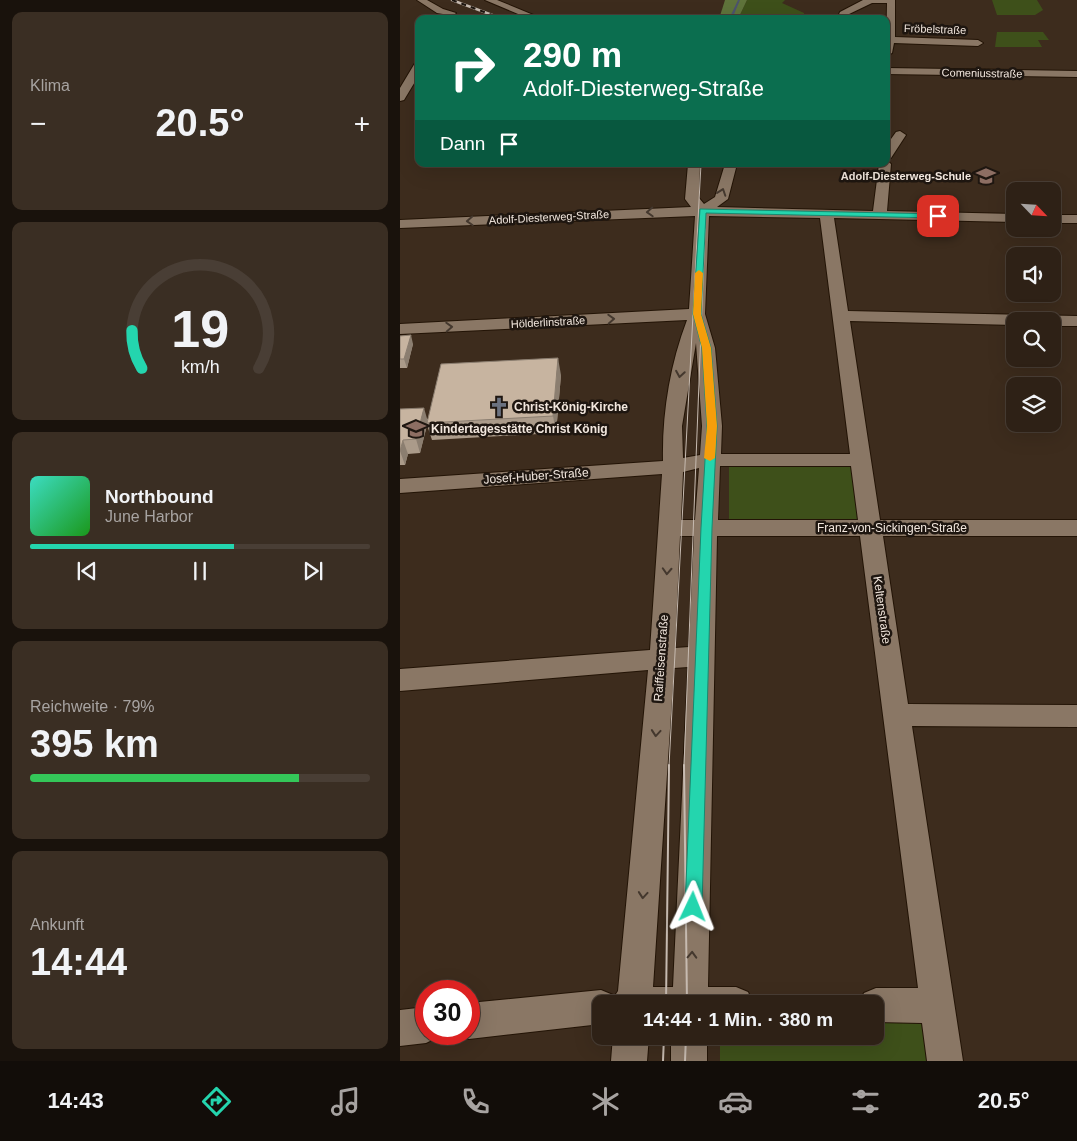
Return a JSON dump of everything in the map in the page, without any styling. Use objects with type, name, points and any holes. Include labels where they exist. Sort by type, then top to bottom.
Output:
[{"type":"street","points":[[421,0],[440,11],[450,13],[447,15]]},
{"type":"street","points":[[489,0],[528,15]]},
{"type":"street","name":"Fröbelstraße","points":[[843,15],[870,0],[891,0],[890,35],[978,43]]},
{"type":"street","name":"Comeniusstraße","points":[[890,71],[1077,74]]},
{"type":"street","points":[[400,98],[415,72]]},
{"type":"street","points":[[890,149],[900,135]]},
{"type":"street","name":"Raiffeisenstraße","points":[[635,995],[662,658],[672,467],[672,426],[685,348],[695,321],[702,211],[692,199],[694,167]]},
{"type":"street","points":[[702,211],[721,199],[730,167]]},
{"type":"street","points":[[880,215],[885,167]]},
{"type":"street","name":"Adolf-Diesterweg-Straße","points":[[400,224],[702,211],[1006,218]]},
{"type":"street","name":"Keltenstraße","points":[[826,214],[946,1061]]},
{"type":"street","points":[[1061,219],[1077,219]]},
{"type":"street","points":[[840,316],[1077,321]]},
{"type":"street","name":"Raiffeisenstraße","points":[[690,995],[706,528],[712,426],[706,348],[695,321]]},
{"type":"street","name":"Hölderlinstraße","points":[[400,329],[695,321]]},
{"type":"street","name":"Josef-Huber-Straße","points":[[400,486],[672,467],[709,460],[860,460]]},
{"type":"street","name":"Franz-von-Sickingen-Straße","points":[[669,528],[1077,528]]},
{"type":"street","points":[[400,680],[702,656]]},
{"type":"street","points":[[897,715],[1077,716]]},
{"type":"street","points":[[884,1005],[938,1006]]},
{"type":"street","points":[[480,1020],[592,1008]]},
{"type":"street","points":[[400,1028],[415,1026]]},
{"type":"street","points":[[629,1061],[630,1045]]},
{"type":"street","points":[[688,1061],[689,1045]]},
{"type":"green space","points":[[725,0],[747,0],[740,15],[720,15]]},
{"type":"green space","points":[[747,0],[785,0],[782,3],[804,13],[804,15],[740,15]]},
{"type":"green space","points":[[992,0],[1037,0],[1043,10],[1035,15],[997,15]]},
{"type":"green space","points":[[997,32],[1043,32],[1049,40],[1038,40],[1042,47],[995,47]]},
{"type":"green space","points":[[729,465],[854,465],[861,523],[729,524]]},
{"type":"green space","points":[[884,1019],[928,1019],[933,1061],[720,1061],[720,1045],[884,1045]]},
{"type":"building","points":[[411,335],[404,359],[400,359],[400,336]]},
{"type":"building","name":"Christ-König-Kirche","points":[[558,358],[553,416],[427,423],[441,364]]},
{"type":"building","points":[[424,408],[416,439],[403,440],[400,451],[400,409]]},
{"type":"waterway","points":[[732,15],[739,0]]},
{"type":"tram line","points":[[669,766],[701,167]]},
{"type":"tram line","points":[[684,766],[705,229]]},
{"type":"tram line","points":[[666,995],[669,765]]},
{"type":"tram line","points":[[684,766],[687,995]]},
{"type":"tram line","points":[[663,1061],[664,1045]]},
{"type":"tram line","points":[[685,1061],[686,1045]]},
{"type":"railway","points":[[452,0],[492,15]]},
{"type":"slow traffic","points":[[699,273],[697,314],[706,348],[712,426],[710,458]]},
{"type":"place","name":"Adolf-Diesterweg-Schule","points":[[986,176]]},
{"type":"place","name":"Christ-König-Kirche","points":[[499,407]]},
{"type":"place","name":"Kindertagesstätte Christ König","points":[[416,429]]},
{"type":"route","points":[[693,907],[706,528],[712,426],[706,348],[697,314],[702,211],[938,216]]}]
